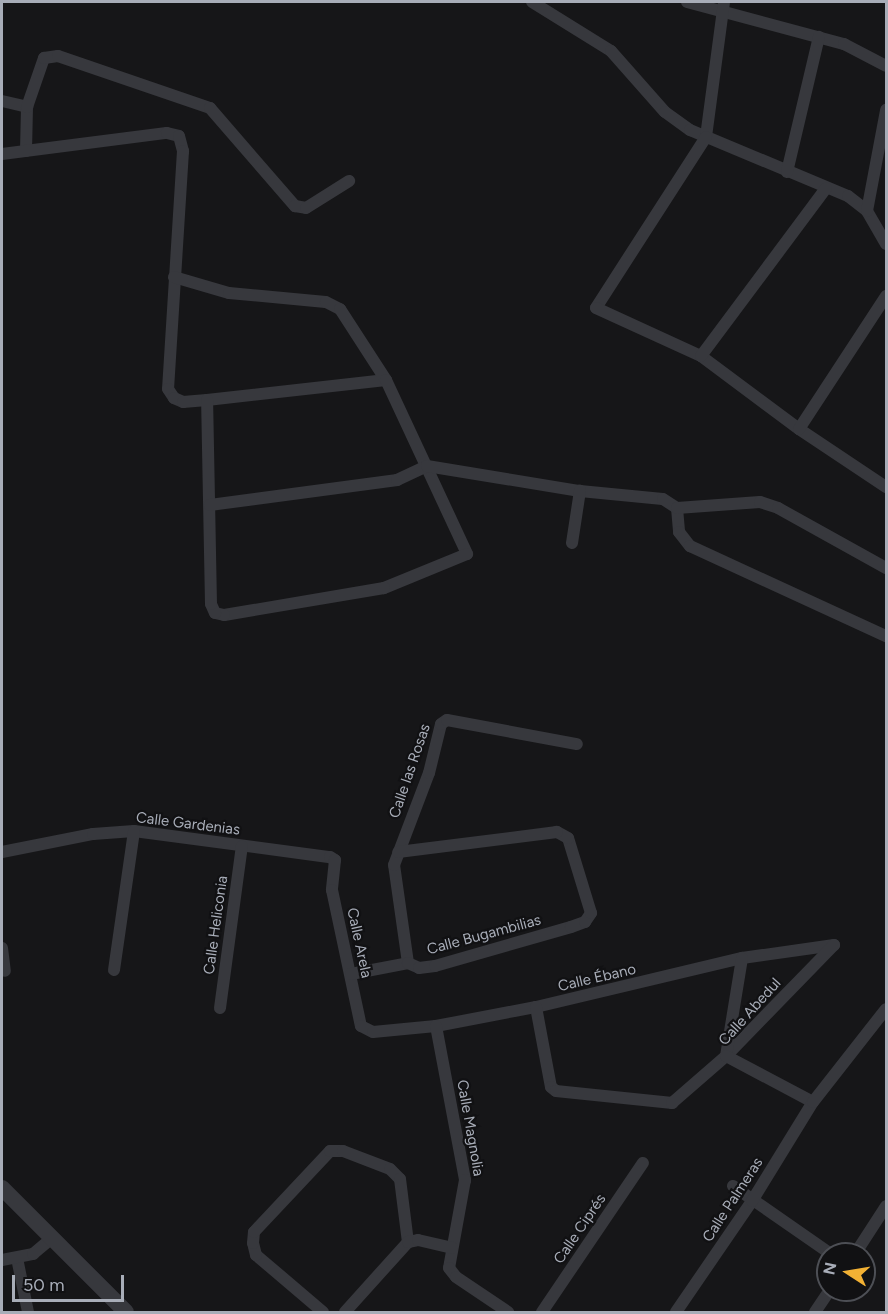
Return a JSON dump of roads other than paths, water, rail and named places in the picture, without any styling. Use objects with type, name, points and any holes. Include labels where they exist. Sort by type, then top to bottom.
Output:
[{"type":"street","points":[[532,2],[610,51],[665,112],[705,137],[848,196],[867,211],[886,244]]},
{"type":"street","points":[[687,2],[723,7],[844,44],[886,66]]},
{"type":"street","points":[[723,7],[705,137],[596,308],[701,356],[799,429],[886,486]]},
{"type":"street","points":[[787,172],[819,38]]},
{"type":"street","points":[[26,151],[27,107],[44,58],[58,56],[210,108],[295,206],[306,208],[349,181]]},
{"type":"street","points":[[2,100],[27,107]]},
{"type":"street","points":[[867,211],[886,110]]},
{"type":"street","points":[[2,154],[167,133],[179,136],[183,151],[168,390],[183,402],[386,380]]},
{"type":"street","points":[[701,356],[826,188]]},
{"type":"street","points":[[174,277],[229,293],[326,302],[340,309],[386,380],[467,554],[384,588],[224,615],[215,613],[211,604],[207,400]]},
{"type":"street","points":[[799,429],[886,296]]},
{"type":"street","points":[[210,505],[397,480],[427,466],[580,491],[663,499],[677,508],[760,502],[778,508],[796,521],[886,568]]},
{"type":"street","points":[[572,543],[580,491]]},
{"type":"street","points":[[677,508],[679,532],[690,546],[886,636]]},
{"type":"street","name":"Calle las Rosas","points":[[408,963],[394,873],[398,852],[429,773],[437,731],[447,720],[577,744]]},
{"type":"street","points":[[114,970],[134,831]]},
{"type":"street","name":"Calle Gardenias","points":[[2,852],[93,834],[134,831],[335,860]]},
{"type":"street","name":"Calle Bugambilias","points":[[351,974],[408,963],[419,968],[435,966],[571,927],[589,918],[591,902],[564,834],[549,832],[398,852]]},
{"type":"street","name":"Calle Heliconia","points":[[220,1008],[242,846]]},
{"type":"street","name":"Calle Arela","points":[[335,860],[332,890],[365,1031]]},
{"type":"street","name":"Calle Ébano","points":[[365,1031],[436,1026],[536,1007],[742,958],[834,945]]},
{"type":"street","name":"Calle Abedul","points":[[813,1102],[726,1056],[834,945]]},
{"type":"street","points":[[2,948],[5,971]]},
{"type":"street","points":[[536,1007],[551,1087],[556,1091],[672,1103],[726,1056],[742,958]]},
{"type":"street","name":"Calle Palmeras","points":[[675,1312],[752,1201],[813,1102],[886,1009]]},
{"type":"street","name":"Calle Magnolia","points":[[436,1026],[465,1180],[449,1268],[456,1277],[508,1312]]},
{"type":"street","points":[[323,1312],[256,1255],[252,1243],[254,1232],[330,1151],[343,1151],[390,1169],[400,1179],[408,1242]]},
{"type":"street","name":"Calle Ciprés","points":[[542,1312],[643,1163]]},
{"type":"street","points":[[733,1186],[816,1244]]},
{"type":"street","points":[[2,1188],[126,1312]]},
{"type":"street","points":[[863,1242],[886,1206]]},
{"type":"street","points":[[2,1260],[17,1258],[45,1248],[52,1238]]},
{"type":"street","points":[[345,1312],[408,1242],[418,1240],[452,1248]]},
{"type":"street","points":[[17,1258],[28,1312]]}]
